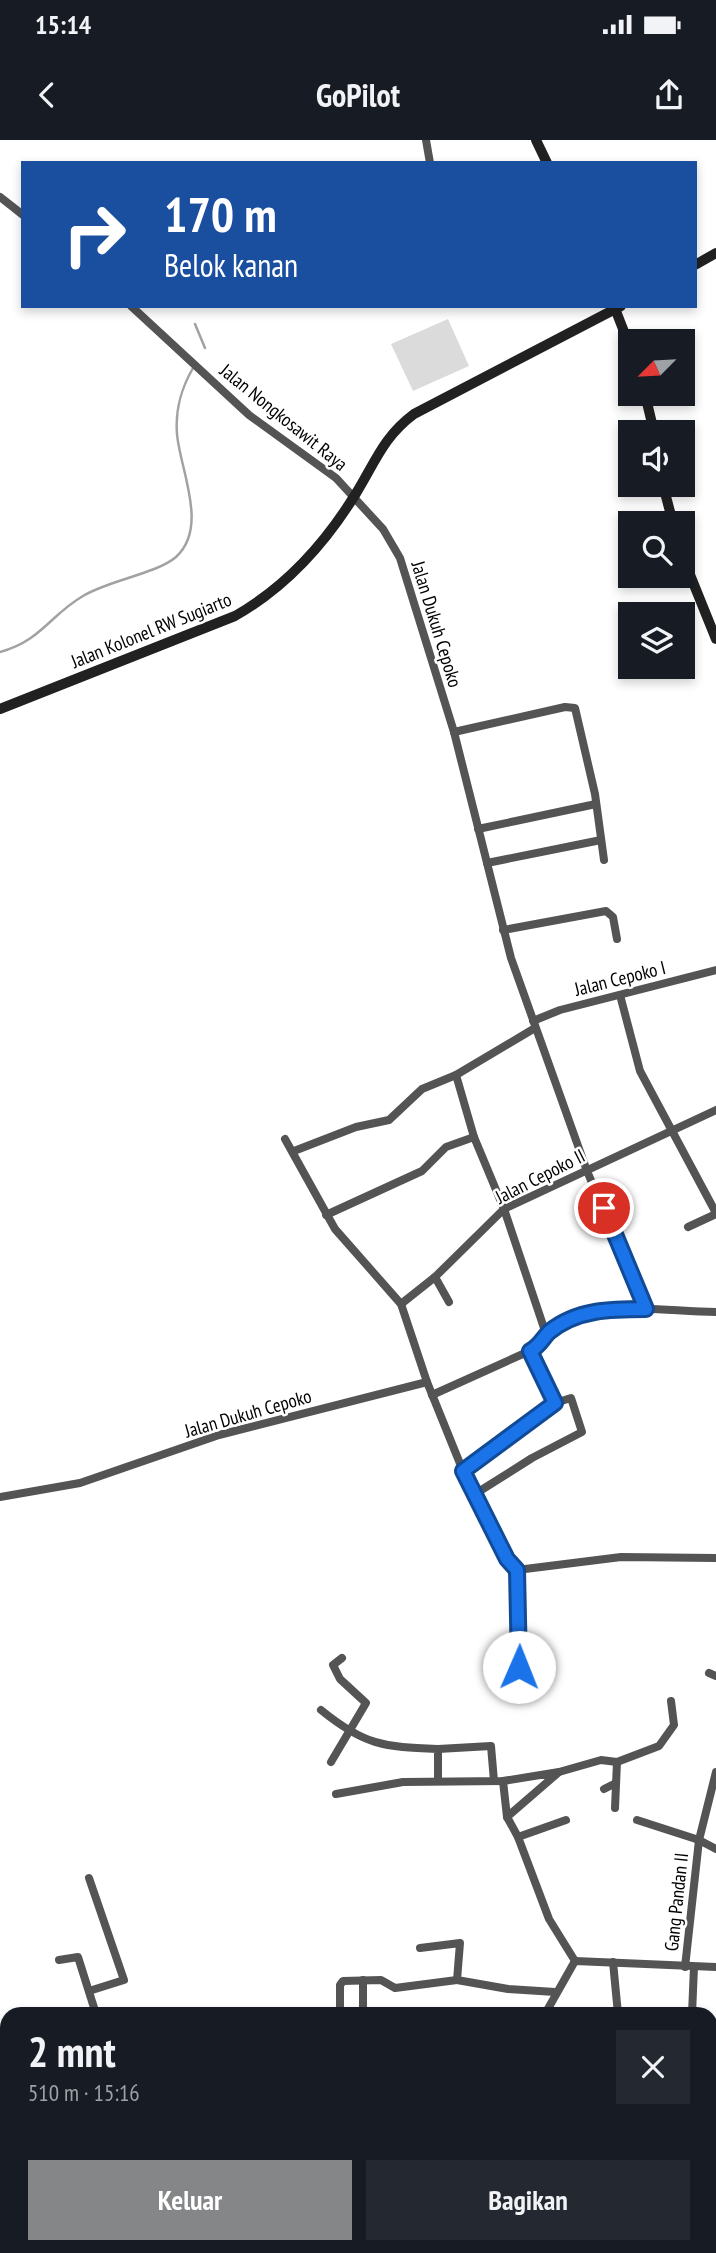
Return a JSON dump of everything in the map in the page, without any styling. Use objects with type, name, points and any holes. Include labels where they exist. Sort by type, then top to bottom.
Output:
[{"type":"main road","points":[[536,140],[546,161]]},
{"type":"main road","points":[[697,264],[716,253]]},
{"type":"main road","name":"Jalan Kolonel RW Sugiarto","points":[[0,709],[235,616],[259,602],[298,570],[355,496],[389,435],[414,414],[615,308]]},
{"type":"main road","points":[[617,308],[624,329]]},
{"type":"main road","points":[[695,587],[716,639]]},
{"type":"street","points":[[426,140],[430,161]]},
{"type":"street","points":[[0,197],[21,213]]},
{"type":"street","name":"Jalan Nongkosawit Raya","points":[[133,308],[249,415],[336,478],[355,496]]},
{"type":"street","name":"Jalan Dukuh Cepoko","points":[[355,496],[383,529],[400,558],[454,733],[503,930],[587,1171],[646,1309]]},
{"type":"street","points":[[454,733],[565,706],[578,710],[604,860]]},
{"type":"street","points":[[478,829],[596,804]]},
{"type":"street","points":[[487,863],[601,839]]},
{"type":"street","points":[[503,930],[606,911],[613,917],[617,939]]},
{"type":"street","name":"Jalan Cepoko I","points":[[534,1024],[561,1010],[716,970]]},
{"type":"street","points":[[620,995],[640,1071],[716,1214],[688,1227]]},
{"type":"street","points":[[294,1151],[356,1126],[390,1120],[422,1089],[456,1074],[534,1024]]},
{"type":"street","points":[[456,1074],[474,1137],[504,1209],[547,1334]]},
{"type":"street","name":"Jalan Cepoko II","points":[[401,1304],[435,1277],[504,1209],[716,1110]]},
{"type":"street","points":[[326,1215],[422,1171],[446,1146],[474,1137]]},
{"type":"street","points":[[285,1139],[294,1151],[326,1215],[401,1304],[427,1382],[463,1471],[507,1559],[517,1570],[519,1686],[507,1697]]},
{"type":"street","points":[[435,1277],[449,1302]]},
{"type":"street","points":[[432,1395],[530,1351],[543,1343],[547,1334],[589,1312],[646,1309],[716,1312]]},
{"type":"street","points":[[530,1351],[555,1403]]},
{"type":"street","name":"Jalan Dukuh Cepoko","points":[[0,1497],[80,1483],[219,1436],[427,1382]]},
{"type":"street","points":[[463,1471],[555,1403],[571,1398],[582,1432],[532,1458],[475,1494]]},
{"type":"street","points":[[517,1570],[621,1557],[716,1558]]},
{"type":"street","points":[[331,1762],[366,1703],[336,1673],[333,1665],[342,1658]]},
{"type":"street","points":[[336,1794],[403,1782],[499,1781],[559,1772],[601,1760],[617,1762],[659,1746],[674,1725],[671,1701]]},
{"type":"street","points":[[321,1710],[350,1734],[370,1743],[438,1749],[491,1746],[508,1817],[549,1919],[575,1961]]},
{"type":"street","points":[[438,1749],[438,1780]]},
{"type":"street","points":[[615,1808],[617,1762]]},
{"type":"street","points":[[508,1817],[559,1772]]},
{"type":"street","name":"Gang Pandan II","points":[[692,2007],[689,1967],[699,1840],[716,1772]]},
{"type":"street","points":[[604,1788],[616,1783]]},
{"type":"street","points":[[518,1837],[566,1820]]},
{"type":"street","points":[[637,1820],[699,1840],[716,1849]]},
{"type":"street","points":[[89,1878],[124,1980],[89,1991]]},
{"type":"street","points":[[420,1948],[460,1943],[457,1980]]},
{"type":"street","points":[[59,1960],[78,1957],[94,2007]]},
{"type":"street","points":[[575,1961],[716,1967]]},
{"type":"street","points":[[548,2007],[575,1961]]},
{"type":"street","points":[[613,1962],[617,2007]]},
{"type":"street","points":[[341,2007],[341,1982],[363,1980],[381,1980],[395,1988],[457,1980],[508,1989],[555,1992]]},
{"type":"street","points":[[363,1980],[363,2007]]},
{"type":"shaded area","points":[[448,319],[469,366],[413,391],[391,344]]},
{"type":"waterway","points":[[195,324],[205,348]]},
{"type":"waterway","points":[[0,652],[26,641],[83,596],[167,563],[186,545],[192,514],[179,448],[177,416],[182,392],[193,368]]},
{"type":"route","points":[[519,1667],[517,1570],[507,1559],[463,1471],[520,1432],[555,1403],[530,1351],[543,1343],[547,1334],[564,1322],[589,1312],[646,1309],[604,1208]]}]
